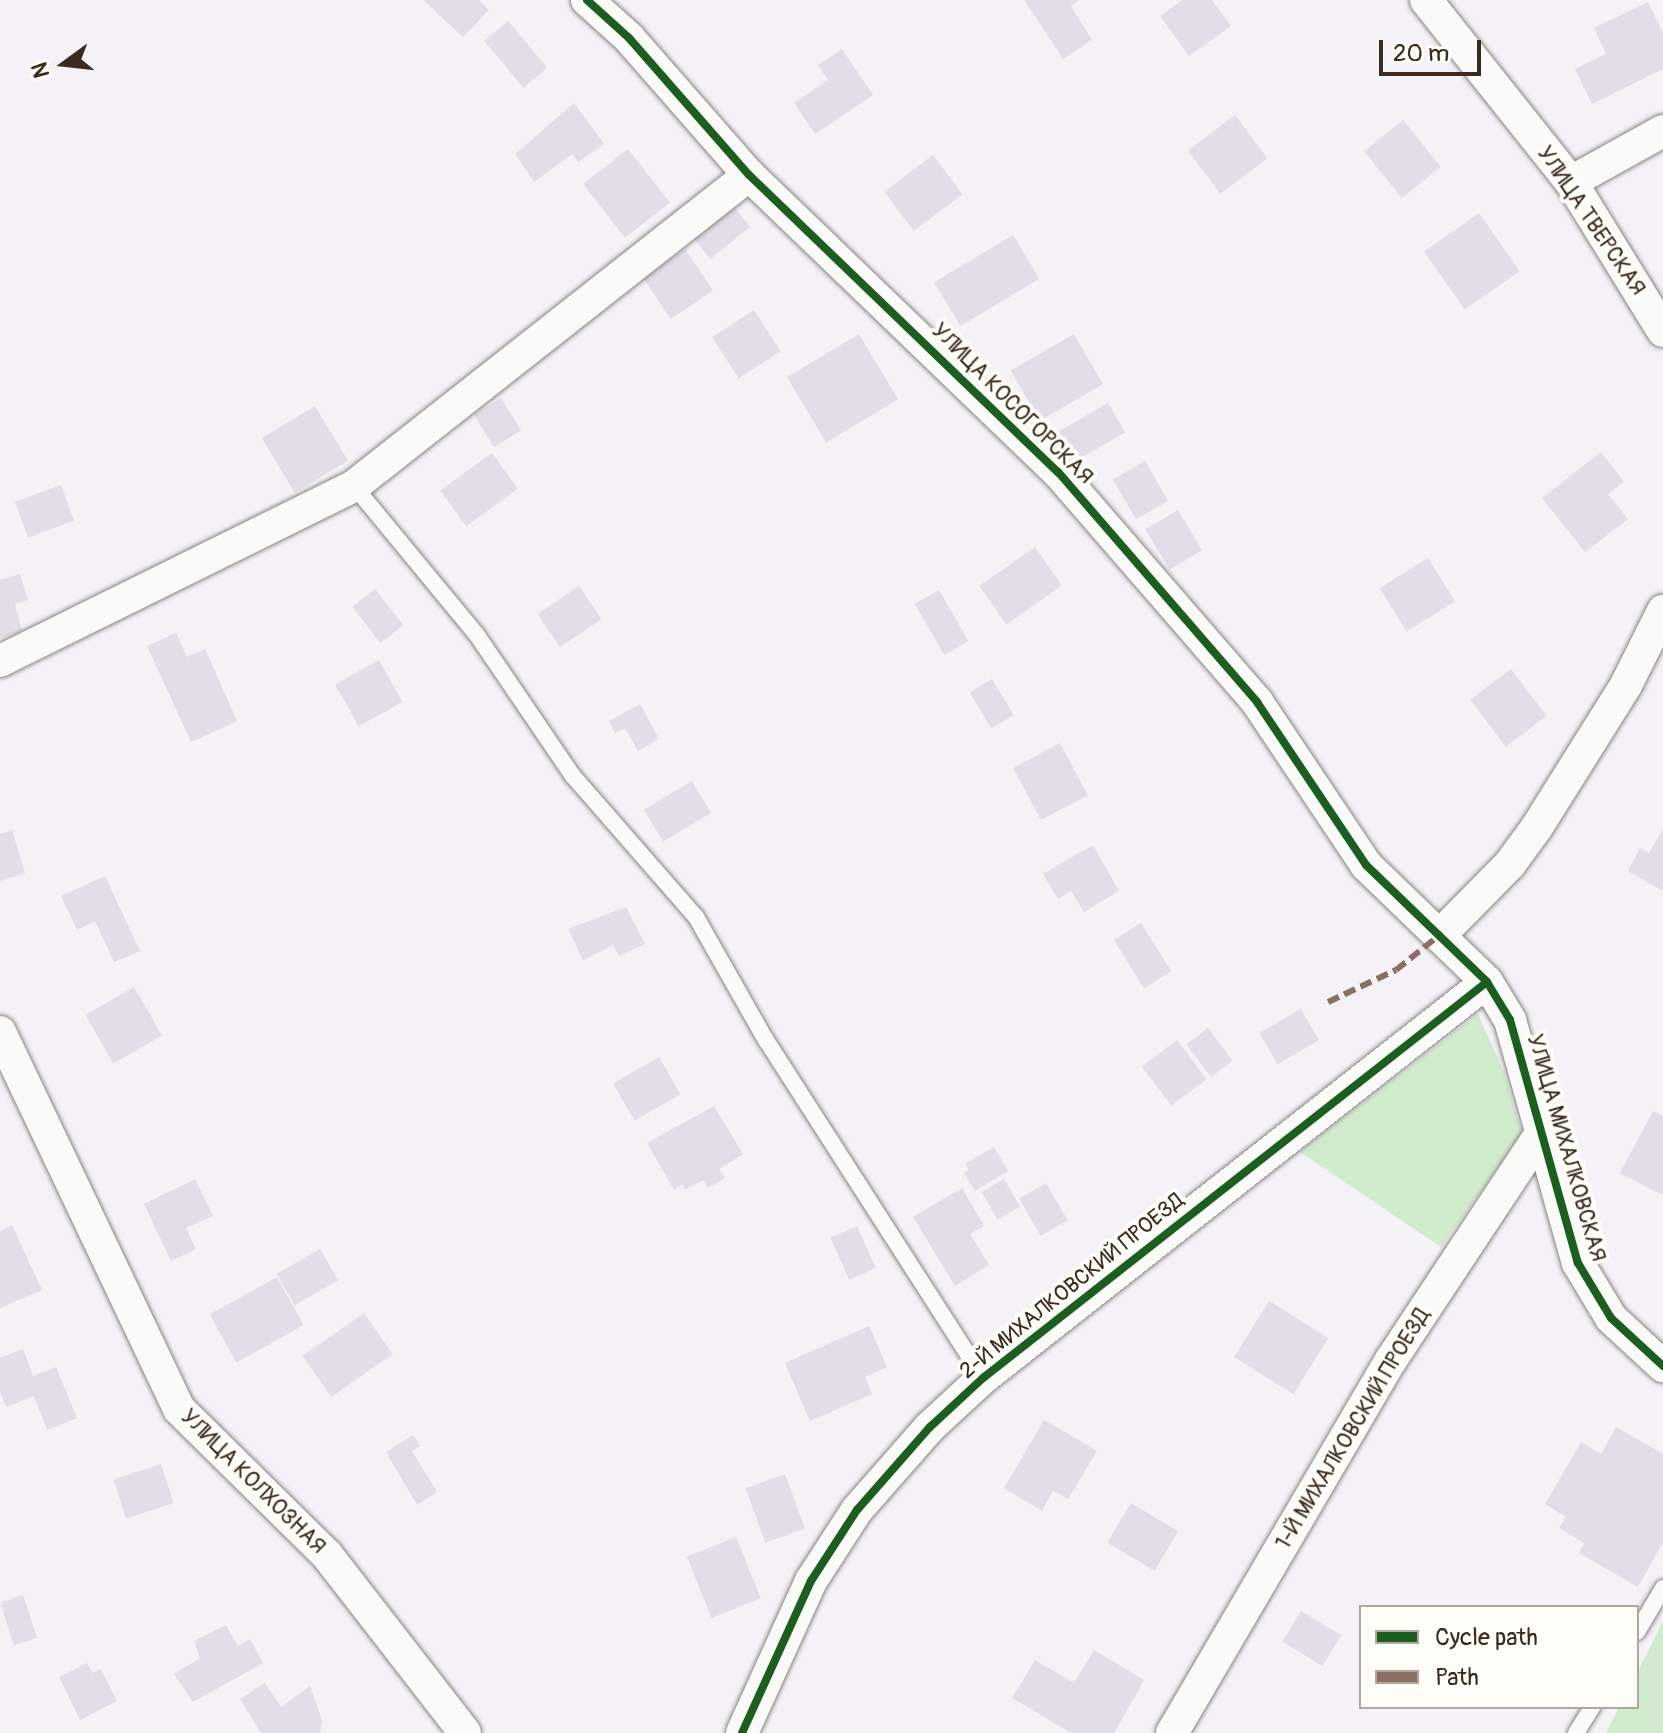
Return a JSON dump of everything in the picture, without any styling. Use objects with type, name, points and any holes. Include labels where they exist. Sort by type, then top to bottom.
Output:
[{"type":"street","name":"УЛИЦА ТВЕРСКАЯ","points":[[1426,0],[1571,182],[1663,331]]},
{"type":"street","name":"УЛИЦА КОСОГОРСКАЯ","points":[[604,4],[749,175],[1058,472],[1257,702],[1366,865],[1442,933]]},
{"type":"street","points":[[1571,182],[1663,131]]},
{"type":"street","points":[[0,661],[354,486],[749,175]]},
{"type":"street","points":[[1442,933],[1510,864],[1537,827],[1626,685],[1663,611]]},
{"type":"street","name":"УЛИЦА МИХАЛКОВСКАЯ","points":[[1442,933],[1487,982],[1510,1020],[1543,1130],[1565,1225],[1587,1281],[1627,1336],[1663,1366]]},
{"type":"street","name":"2-Й МИХАЛКОВСКИЙ ПРОЕЗД","points":[[742,1733],[811,1581],[857,1510],[895,1463],[983,1378],[1487,982]]},
{"type":"street","name":"УЛИЦА КОЛХОЗНАЯ","points":[[0,1032],[179,1409],[327,1555],[465,1733]]},
{"type":"street","name":"1-Й МИХАЛКОВСКИЙ ПРОЕЗД","points":[[1172,1733],[1391,1360],[1543,1130]]},
{"type":"lane","points":[[354,486],[477,635],[573,776],[696,917],[766,1040],[983,1378]]},
{"type":"lane","points":[[1639,1629],[1663,1588]]},
{"type":"lane","points":[[1576,1733],[1591,1709]]},
{"type":"green space","points":[[1478,1014],[1504,1072],[1522,1134],[1441,1247],[1300,1152]]},
{"type":"green space","points":[[1663,1621],[1663,1733],[1606,1733],[1618,1709],[1639,1709],[1639,1669]]},
{"type":"building","points":[[423,0],[479,0],[489,10],[463,37]]},
{"type":"building","points":[[1024,0],[1079,0],[1071,6],[1092,40],[1063,59]]},
{"type":"building","points":[[1182,0],[1212,0],[1231,26],[1189,56],[1160,16]]},
{"type":"building","points":[[1648,2],[1663,33],[1663,69],[1592,104],[1575,69],[1606,54],[1594,28]]},
{"type":"building","points":[[508,21],[547,68],[523,88],[484,41]]},
{"type":"building","points":[[842,49],[873,95],[815,134],[794,103],[828,80],[818,65]]},
{"type":"building","points":[[574,103],[604,144],[578,162],[572,154],[534,182],[515,154]]},
{"type":"building","points":[[1235,115],[1267,158],[1220,194],[1188,151]]},
{"type":"building","points":[[1403,120],[1441,167],[1402,198],[1364,151]]},
{"type":"building","points":[[628,149],[670,203],[625,238],[583,184]]},
{"type":"building","points":[[933,155],[962,194],[914,231],[884,192]]},
{"type":"building","points":[[730,202],[750,227],[711,259],[690,234]]},
{"type":"building","points":[[1479,213],[1520,271],[1465,310],[1424,251]]},
{"type":"building","points":[[1013,235],[1039,279],[960,326],[934,282]]},
{"type":"building","points":[[685,249],[713,290],[671,319],[643,278]]},
{"type":"building","points":[[754,310],[781,351],[739,378],[712,337]]},
{"type":"building","points":[[859,334],[898,399],[826,442],[787,377]]},
{"type":"building","points":[[1074,334],[1103,384],[1040,421],[1011,370]]},
{"type":"building","points":[[501,398],[521,430],[494,447],[474,415]]},
{"type":"building","points":[[1108,403],[1125,432],[1072,463],[1055,434]]},
{"type":"building","points":[[315,406],[348,461],[295,493],[262,438]]},
{"type":"building","points":[[1601,452],[1624,482],[1608,494],[1628,519],[1585,552],[1542,498]]},
{"type":"building","points":[[492,453],[518,489],[466,526],[440,491]]},
{"type":"building","points":[[1145,461],[1168,501],[1136,519],[1113,480]]},
{"type":"building","points":[[61,485],[74,521],[28,537],[15,502]]},
{"type":"building","points":[[1178,510],[1202,550],[1170,570],[1145,530]]},
{"type":"building","points":[[1035,547],[1062,586],[1006,625],[979,586]]},
{"type":"building","points":[[1428,558],[1455,601],[1407,631],[1380,588]]},
{"type":"building","points":[[20,574],[28,600],[15,604],[22,631],[0,638],[0,580]]},
{"type":"building","points":[[579,586],[601,619],[560,647],[538,614]]},
{"type":"building","points":[[375,589],[403,625],[380,643],[352,607]]},
{"type":"building","points":[[939,590],[968,641],[944,655],[915,604]]},
{"type":"building","points":[[176,633],[187,657],[205,649],[237,721],[191,742],[147,646]]},
{"type":"building","points":[[379,660],[402,702],[359,726],[335,684]]},
{"type":"building","points":[[1511,669],[1547,716],[1506,747],[1470,700]]},
{"type":"building","points":[[992,679],[1014,715],[991,728],[970,692]]},
{"type":"building","points":[[640,704],[659,739],[638,751],[625,728],[615,733],[609,721]]},
{"type":"building","points":[[1060,743],[1088,795],[1041,820],[1013,768]]},
{"type":"building","points":[[692,781],[711,813],[663,842],[644,810]]},
{"type":"building","points":[[1663,829],[1663,891],[1628,871],[1640,848],[1649,853]]},
{"type":"building","points":[[12,830],[25,873],[0,881],[0,834]]},
{"type":"building","points":[[1093,845],[1119,891],[1084,912],[1071,891],[1058,899],[1043,874]]},
{"type":"building","points":[[105,876],[140,951],[114,962],[95,921],[77,930],[61,896]]},
{"type":"building","points":[[626,907],[645,944],[619,956],[613,945],[583,960],[568,929]]},
{"type":"building","points":[[1141,923],[1171,971],[1144,988],[1114,940]]},
{"type":"building","points":[[134,987],[162,1035],[114,1063],[86,1015]]},
{"type":"building","points":[[1301,1009],[1319,1040],[1277,1064],[1259,1033]]},
{"type":"building","points":[[1208,1028],[1233,1061],[1211,1077],[1186,1044]]},
{"type":"building","points":[[1177,1040],[1206,1079],[1171,1106],[1142,1066]]},
{"type":"building","points":[[659,1057],[680,1094],[635,1121],[613,1084]]},
{"type":"building","points":[[714,1106],[743,1154],[719,1169],[725,1178],[708,1188],[703,1180],[685,1190],[682,1184],[674,1190],[647,1143]]},
{"type":"building","points":[[1653,1111],[1663,1116],[1663,1195],[1620,1173]]},
{"type":"building","points":[[994,1147],[1008,1171],[975,1191],[964,1173],[969,1170],[965,1164]]},
{"type":"building","points":[[195,1179],[213,1216],[186,1228],[196,1249],[171,1261],[144,1204]]},
{"type":"building","points":[[1004,1179],[1020,1207],[997,1220],[981,1192]]},
{"type":"building","points":[[1046,1183],[1068,1220],[1041,1236],[1019,1198]]},
{"type":"building","points":[[962,1188],[984,1226],[970,1234],[989,1265],[955,1286],[913,1217]]},
{"type":"building","points":[[12,1225],[42,1290],[0,1308],[0,1231]]},
{"type":"building","points":[[857,1226],[876,1268],[849,1280],[831,1238]]},
{"type":"building","points":[[320,1249],[338,1280],[295,1305],[277,1274]]},
{"type":"building","points":[[277,1277],[304,1325],[236,1362],[210,1314]]},
{"type":"building","points":[[1269,1301],[1328,1338],[1293,1394],[1234,1357]]},
{"type":"building","points":[[364,1313],[393,1354],[331,1397],[303,1356]]},
{"type":"building","points":[[869,1326],[887,1367],[865,1377],[872,1394],[810,1421],[785,1363]]},
{"type":"building","points":[[23,1349],[33,1376],[56,1367],[77,1418],[47,1430],[34,1396],[6,1407],[0,1392],[0,1358]]},
{"type":"building","points":[[1044,1420],[1097,1451],[1068,1499],[1053,1491],[1042,1511],[1004,1488]]},
{"type":"building","points":[[1616,1427],[1663,1454],[1663,1542],[1638,1587],[1579,1553],[1584,1543],[1559,1528],[1566,1517],[1545,1504],[1581,1442],[1601,1454]]},
{"type":"building","points":[[413,1435],[420,1446],[412,1451],[437,1492],[417,1505],[386,1452]]},
{"type":"building","points":[[161,1464],[174,1503],[126,1518],[113,1479]]},
{"type":"building","points":[[785,1474],[805,1529],[765,1543],[746,1488]]},
{"type":"building","points":[[1131,1503],[1178,1531],[1154,1571],[1107,1542]]},
{"type":"building","points":[[736,1537],[761,1598],[712,1618],[687,1557]]},
{"type":"building","points":[[23,1595],[37,1638],[14,1645],[0,1602]]},
{"type":"building","points":[[1301,1611],[1341,1635],[1323,1666],[1282,1642]]},
{"type":"building","points":[[226,1625],[238,1646],[250,1639],[263,1663],[193,1702],[174,1674],[200,1658],[194,1641]]},
{"type":"building","points":[[1094,1650],[1144,1680],[1114,1733],[1071,1733],[1012,1698],[1035,1660],[1074,1683]]},
{"type":"building","points":[[87,1663],[92,1673],[101,1669],[117,1701],[80,1720],[59,1677]]},
{"type":"building","points":[[265,1683],[281,1707],[310,1686],[322,1720],[320,1733],[261,1733],[240,1699]]},
{"type":"marked path","points":[[1328,1002],[1396,970],[1442,933]]},
{"type":"cycle path","points":[[587,0],[629,38],[749,175],[1058,472],[1257,702],[1366,865],[1487,982],[1510,1020],[1578,1263],[1611,1318],[1663,1366]]},
{"type":"cycle path","points":[[742,1733],[811,1581],[857,1510],[930,1427],[983,1378],[1487,982]]}]
